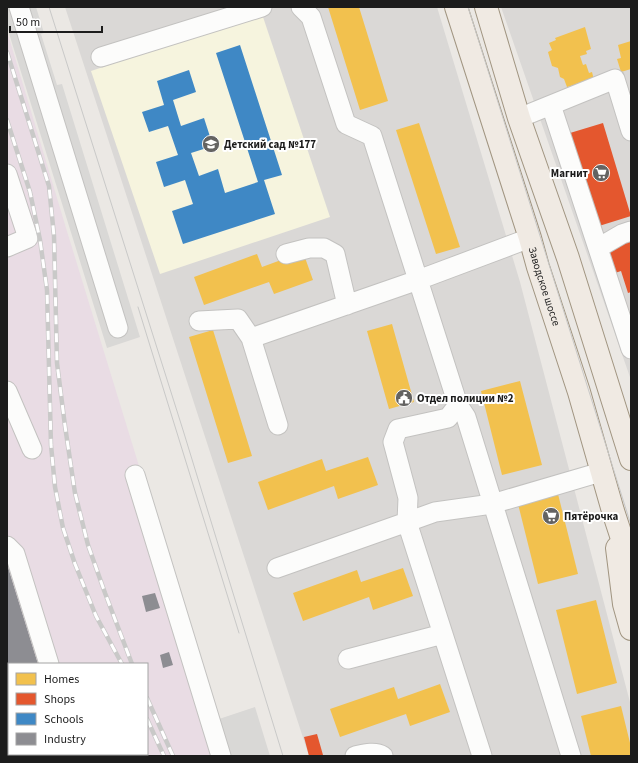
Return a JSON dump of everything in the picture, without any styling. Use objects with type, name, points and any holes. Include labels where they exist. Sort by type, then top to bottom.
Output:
[{"type":"main road","name":"Заводское шоссе","points":[[456,7],[579,392],[612,511],[631,566]]},
{"type":"main road","points":[[486,7],[519,118],[568,258],[631,459]]},
{"type":"main road","points":[[612,511],[624,604],[631,629]]},
{"type":"lane","points":[[18,7],[118,328]]},
{"type":"lane","points":[[101,57],[262,7]]},
{"type":"lane","points":[[301,7],[311,17],[346,124],[372,136],[458,405],[466,417],[571,756]]},
{"type":"lane","points":[[519,118],[615,79],[631,131]]},
{"type":"lane","points":[[551,105],[631,349]]},
{"type":"lane","points":[[7,174],[28,238],[7,247]]},
{"type":"lane","points":[[598,248],[622,234],[631,231]]},
{"type":"lane","points":[[251,338],[418,280],[530,238]]},
{"type":"lane","points":[[286,254],[309,248],[324,248],[335,254],[347,305]]},
{"type":"lane","points":[[199,321],[238,319],[251,338],[278,425]]},
{"type":"lane","points":[[7,391],[32,449]]},
{"type":"lane","points":[[458,405],[448,418],[398,429],[393,442],[408,498],[408,522],[481,756]]},
{"type":"lane","points":[[277,568],[436,512],[492,504],[601,472]]},
{"type":"lane","points":[[135,475],[221,756]]},
{"type":"lane","points":[[7,546],[15,554],[48,663]]},
{"type":"lane","points":[[348,659],[443,634]]},
{"type":"lane","points":[[355,756],[380,754],[383,756]]},
{"type":"shaded area","points":[[7,7],[36,7],[44,33],[41,34],[57,85],[62,84],[140,337],[107,348],[7,27]]},
{"type":"shaded area","points":[[65,7],[437,7],[520,282],[631,706],[631,756],[309,756]]},
{"type":"shaded area","points":[[501,7],[631,7],[631,380]]},
{"type":"shaded area","name":"Детский сад №177","points":[[262,14],[330,217],[160,274],[91,71]]},
{"type":"shaded area","points":[[7,31],[66,228],[228,756],[7,756]]},
{"type":"shaded area","points":[[255,707],[270,756],[231,756],[219,719]]},
{"type":"building: Homes","points":[[328,7],[359,7],[388,101],[360,110]]},
{"type":"building: Homes","points":[[585,27],[591,49],[586,51],[587,54],[580,56],[583,65],[586,64],[589,73],[592,72],[594,80],[567,87],[564,79],[560,77],[558,68],[552,66],[548,52],[552,50],[549,43],[556,40],[555,38]]},
{"type":"building: Homes","points":[[631,41],[631,69],[621,72],[617,59],[621,58],[618,45]]},
{"type":"building: Homes","points":[[419,123],[460,247],[436,254],[396,130]]},
{"type":"building: Homes","points":[[303,252],[313,280],[274,294],[269,282],[204,305],[194,277],[257,254],[262,267]]},
{"type":"building: Homes","points":[[392,324],[414,402],[389,409],[367,331]]},
{"type":"building: Homes","points":[[213,330],[252,456],[228,463],[189,337]]},
{"type":"building: Homes","points":[[520,381],[542,465],[502,475],[481,391]]},
{"type":"building: Homes","points":[[368,457],[378,485],[338,499],[334,486],[268,510],[258,482],[322,459],[326,471]]},
{"type":"building: Homes","points":[[557,490],[578,574],[538,584],[517,500]]},
{"type":"building: Homes","points":[[403,568],[413,596],[373,610],[369,597],[303,621],[293,593],[357,570],[361,582]]},
{"type":"building: Homes","points":[[596,600],[617,683],[577,694],[556,610]]},
{"type":"building: Homes","points":[[440,684],[450,712],[410,726],[406,714],[340,737],[330,709],[394,687],[398,699]]},
{"type":"building: Homes","points":[[621,706],[631,747],[631,756],[591,756],[581,716]]},
{"type":"building: Shops","name":"Магнит","points":[[603,123],[631,216],[599,226],[570,133]]},
{"type":"building: Shops","points":[[631,238],[631,292],[628,293],[621,271],[615,273],[606,245]]},
{"type":"building: Shops","points":[[317,734],[323,755],[309,756],[304,737]]},
{"type":"building: Schools","points":[[240,45],[282,175],[264,180],[275,214],[183,244],[172,211],[193,204],[185,180],[164,187],[156,162],[178,155],[168,126],[149,132],[142,112],[164,105],[157,81],[189,70],[196,92],[173,100],[181,126],[204,118],[213,146],[191,153],[199,176],[218,169],[225,193],[258,182],[216,53]]},
{"type":"building: Industry","points":[[7,564],[38,663],[8,663],[8,755],[67,756],[7,756]]},
{"type":"building: Industry","points":[[155,593],[160,608],[146,612],[142,596]]},
{"type":"building: Industry","points":[[169,652],[173,665],[163,668],[160,655]]},
{"type":"tram line","points":[[49,7],[183,430],[283,756]]},
{"type":"tram line","points":[[468,7],[631,525]]},
{"type":"tram line","points":[[138,307],[239,633]]},
{"type":"railway","points":[[7,52],[49,186],[54,236],[57,363],[75,493],[88,545],[132,663]]},
{"type":"railway","points":[[7,120],[30,192],[40,240],[47,290],[51,445],[55,487],[63,528],[75,564],[96,616],[121,663]]},
{"type":"railway","points":[[148,700],[173,756]]},
{"type":"railway","points":[[148,721],[164,756]]},
{"type":"place","name":"Детский сад №177","points":[[211,144]]},
{"type":"place","name":"Магнит","points":[[601,173]]},
{"type":"place","name":"Отдел полиции №2","points":[[404,398]]},
{"type":"place","name":"Пятёрочка","points":[[551,516]]}]
